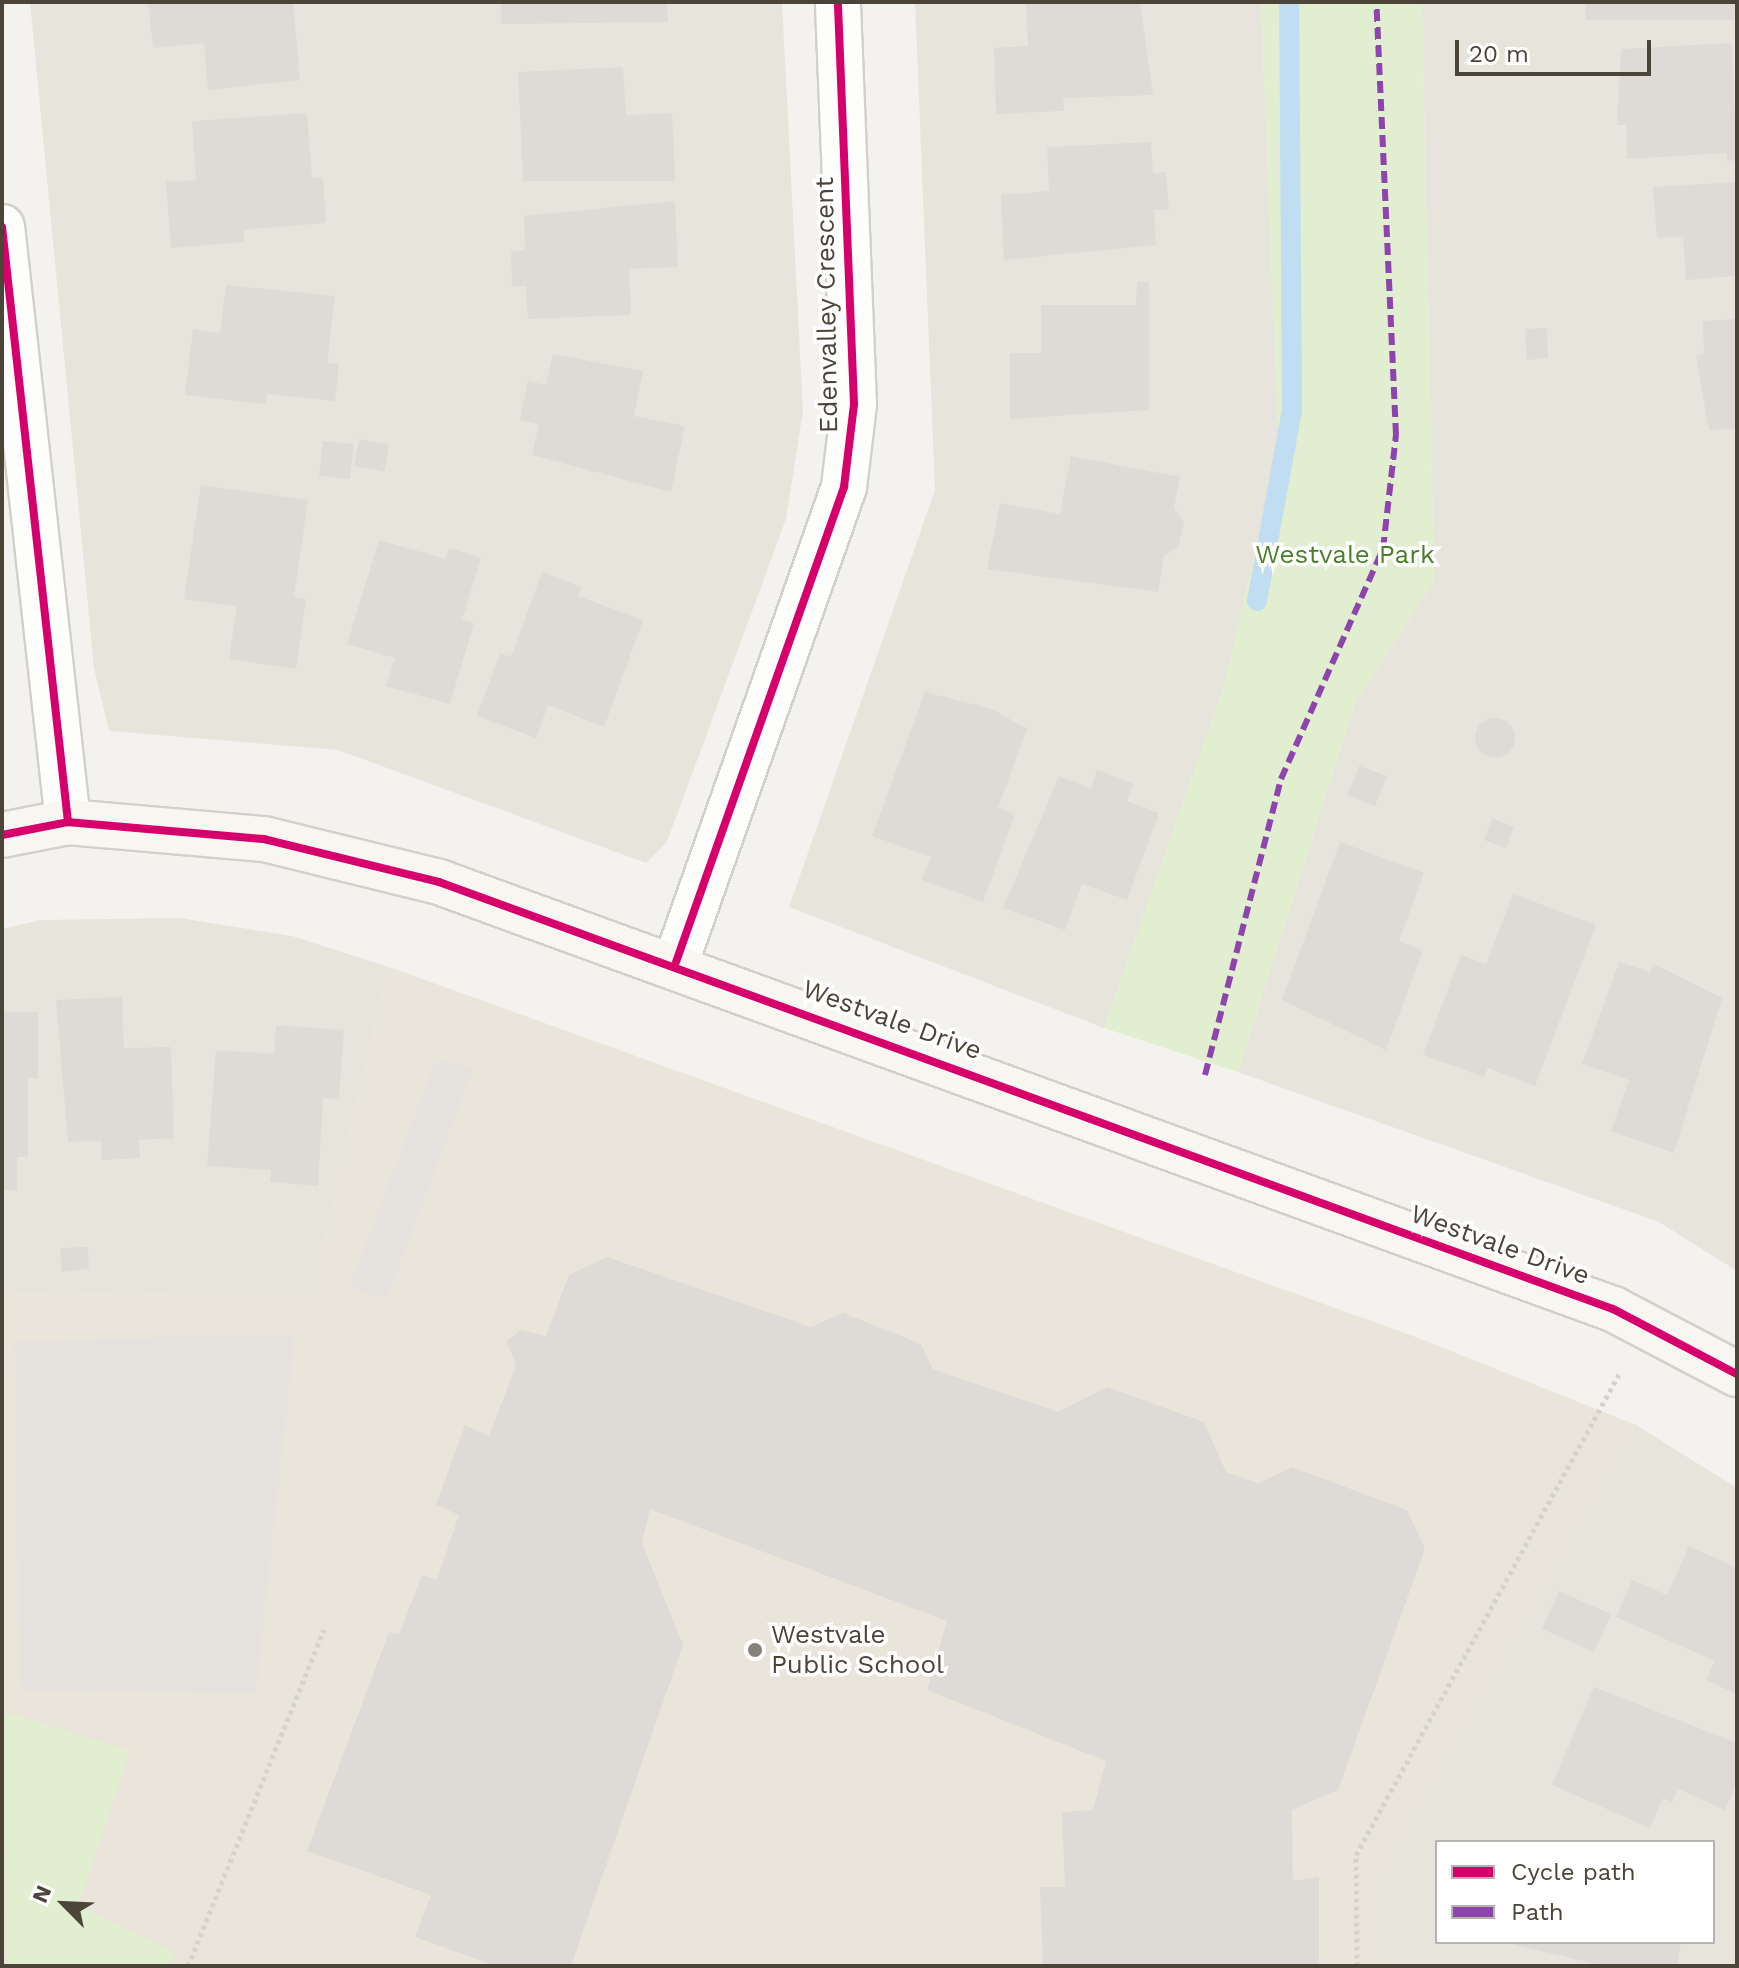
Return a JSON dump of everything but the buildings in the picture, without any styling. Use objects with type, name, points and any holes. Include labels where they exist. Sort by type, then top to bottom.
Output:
[{"type":"street","name":"Edenvalley Crescent","points":[[676,962],[844,487],[854,404],[838,2]]},
{"type":"street","points":[[2,227],[68,822]]},
{"type":"street","name":"Westvale Drive","points":[[2,835],[68,822],[264,839],[439,882],[676,962],[1646,1324],[1737,1374]]},
{"type":"path","points":[[1357,1966],[1356,1855],[1646,1324]]},
{"type":"path","points":[[188,1966],[324,1629]]},
{"type":"shaded area","points":[[30,2],[782,2],[803,411],[786,519],[667,842],[646,863],[338,750],[109,731],[94,668]]},
{"type":"shaded area","points":[[915,2],[1261,2],[1279,449],[1224,687],[1104,1028],[789,907],[935,490]]},
{"type":"shaded area","points":[[1422,2],[1737,2],[1737,1271],[1659,1222],[1238,1072],[1355,703],[1434,581]]},
{"type":"shaded area","points":[[180,918],[292,936],[389,967],[312,1298],[2,1293],[2,929],[41,920]]},
{"type":"shaded area","name":"Westvale Public School","points":[[389,967],[1413,1336],[1636,1425],[1382,1874],[1384,1966],[2,1966],[2,1293],[312,1298]]},
{"type":"shaded area","points":[[436,1058],[473,1069],[387,1299],[349,1288]]},
{"type":"shaded area","points":[[295,1334],[256,1693],[20,1690],[14,1342]]},
{"type":"shaded area","points":[[1636,1425],[1737,1488],[1737,1966],[1384,1966],[1382,1874]]},
{"type":"green space","name":"Westvale Park","points":[[1261,2],[1422,2],[1434,581],[1355,703],[1238,1072],[1104,1028],[1224,687],[1279,449]]},
{"type":"green space","points":[[5,1712],[130,1751],[78,1906],[175,1953],[171,1966],[7,1966]]},
{"type":"waterway","points":[[1257,601],[1292,411],[1289,2]]},
{"type":"marked path","points":[[1205,1075],[1281,779],[1383,549],[1396,435],[1376,2]]},
{"type":"cycle path","points":[[676,962],[844,487],[854,404],[838,2]]},
{"type":"cycle path","points":[[2,227],[68,822]]},
{"type":"cycle path","points":[[2,835],[68,822],[264,839],[439,882],[1613,1309],[1737,1374]]},
{"type":"place","name":"Westvale Public School","points":[[755,1650]]}]
